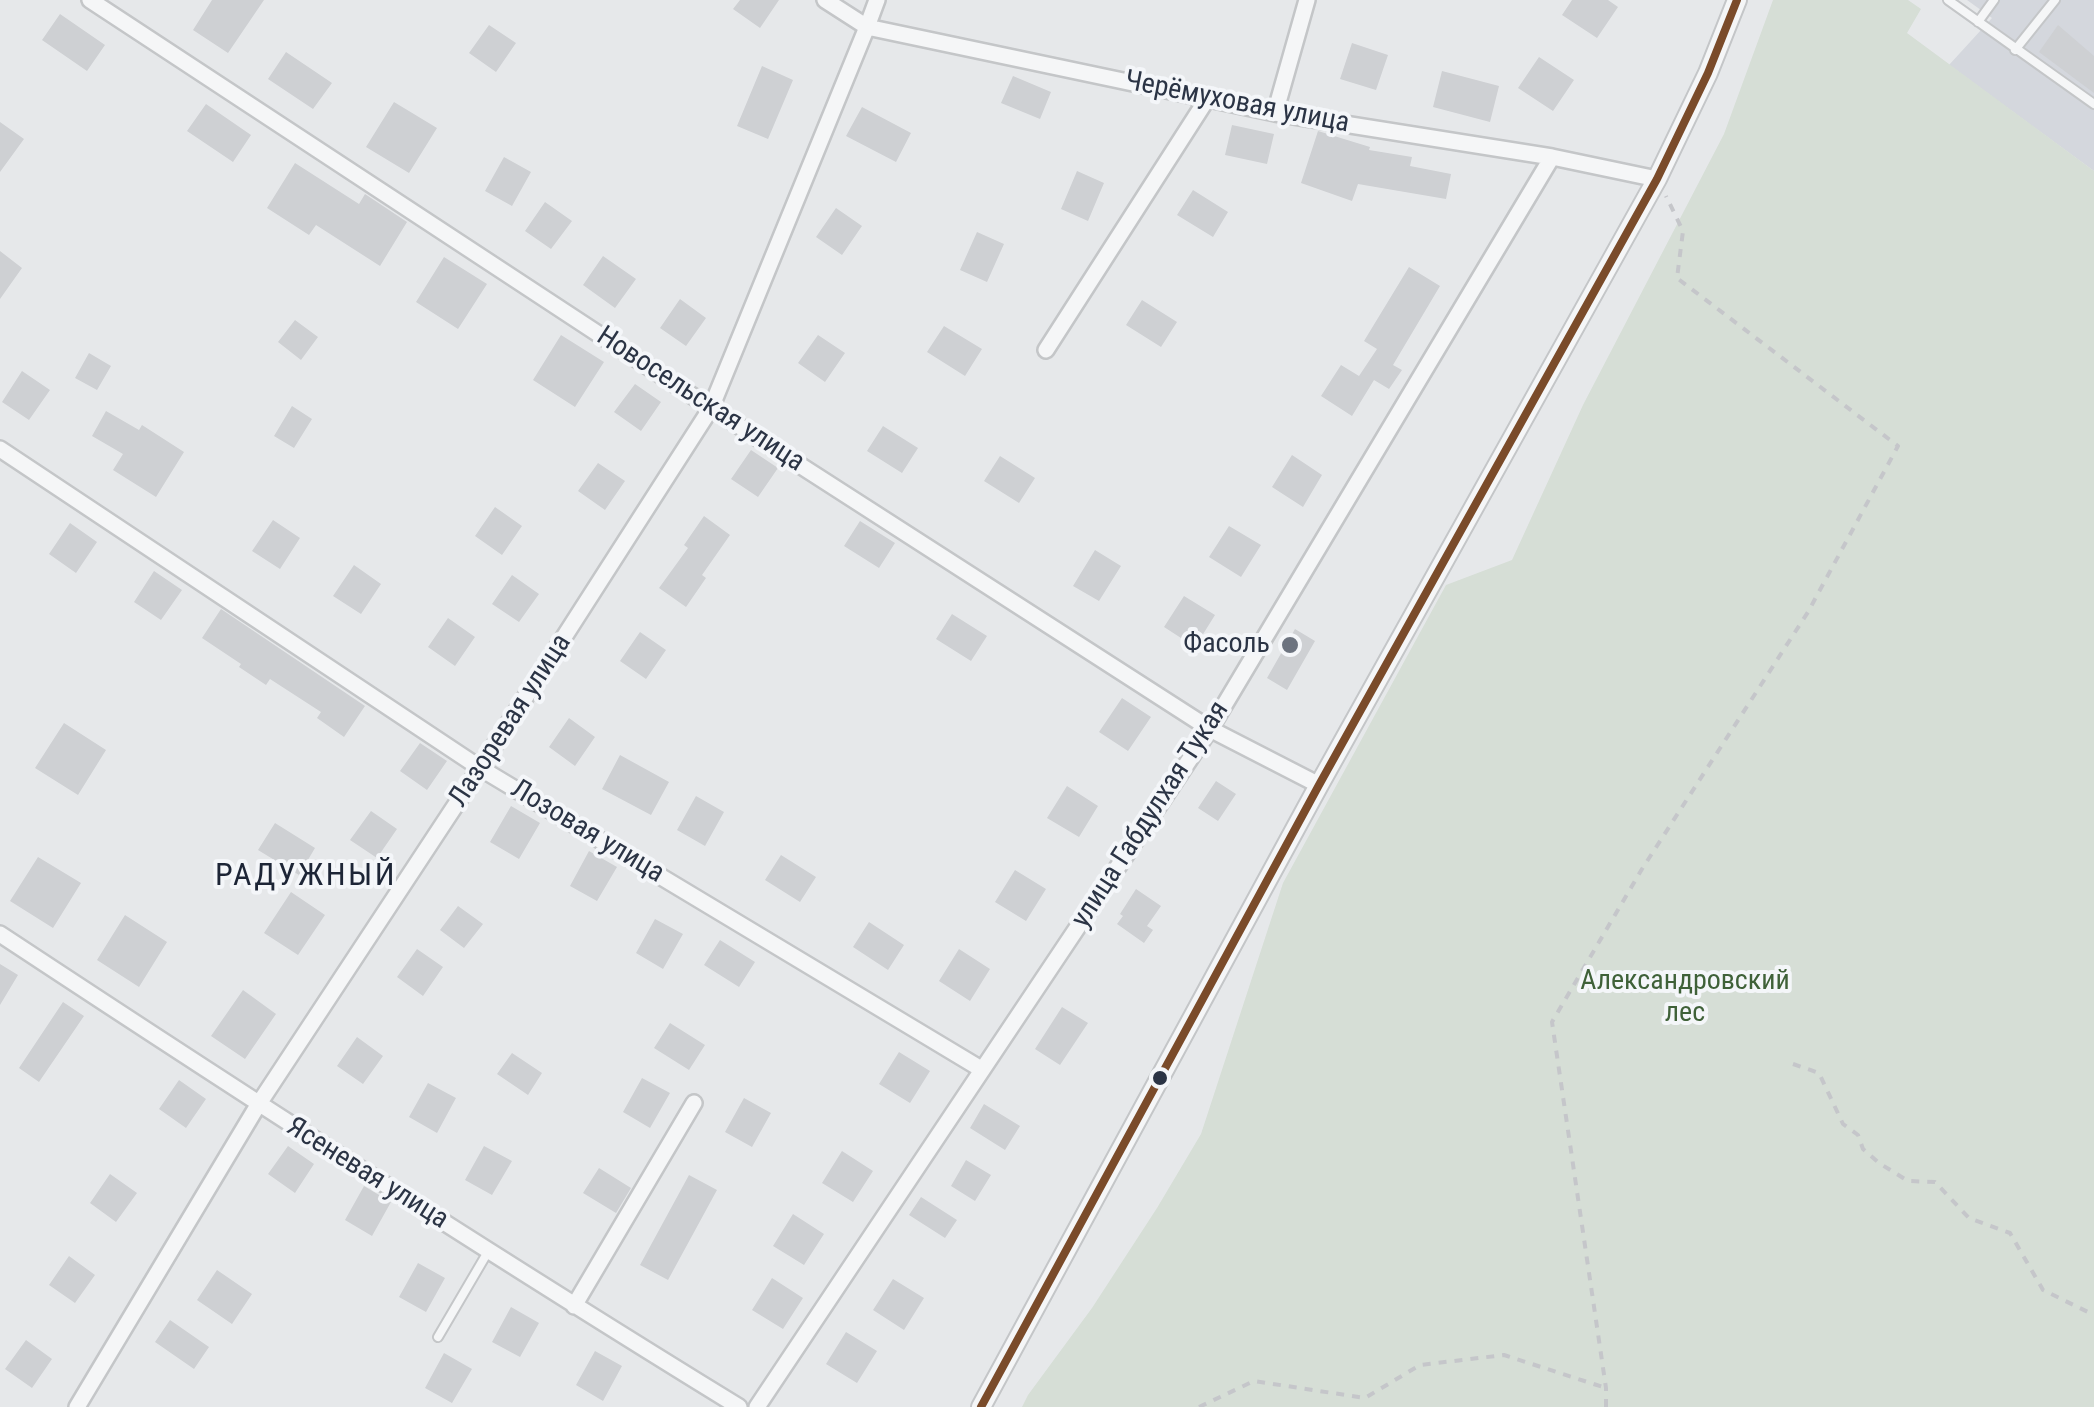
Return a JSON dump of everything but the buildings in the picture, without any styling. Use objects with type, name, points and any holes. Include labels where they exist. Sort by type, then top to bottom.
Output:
[{"type":"street","name":"Новосельская улица","points":[[90,0],[711,408],[1210,728],[1318,785]]},
{"type":"street","name":"Черёмуховая улица","points":[[826,0],[868,27],[1275,113],[1552,157],[1657,179]]},
{"type":"street","name":"Лазоревая улица","points":[[77,1407],[258,1105],[711,408],[876,0]]},
{"type":"street","points":[[1275,113],[1307,0]]},
{"type":"street","points":[[980,1407],[1318,785],[1657,179],[1708,74],[1737,0]]},
{"type":"street","points":[[1046,350],[1207,99]]},
{"type":"street","name":"улица Габдулхая Тукая","points":[[756,1407],[1210,728],[1552,157]]},
{"type":"street","name":"Лозовая улица","points":[[0,449],[480,768],[982,1069]]},
{"type":"street","name":"Ясеневая улица","points":[[0,934],[258,1105],[739,1407]]},
{"type":"street","points":[[574,1306],[694,1102]]},
{"type":"lane","points":[[1948,0],[2094,104]]},
{"type":"lane","points":[[1978,22],[1994,0]]},
{"type":"lane","points":[[2015,50],[2055,0]]},
{"type":"lane","points":[[438,1336],[489,1250]]},
{"type":"path","points":[[1606,1407],[1552,1022],[1642,868],[1808,612],[1898,446],[1676,278],[1684,231],[1657,179]]},
{"type":"path","points":[[1793,1064],[1819,1072],[1843,1124],[1858,1135],[1864,1149],[1879,1163],[1908,1181],[1934,1182],[1969,1218],[2010,1234],[2044,1290],[2094,1315]]},
{"type":"path","points":[[1199,1407],[1254,1381],[1364,1398],[1420,1365],[1504,1356],[1606,1388]]},
{"type":"shaded area","points":[[1967,0],[2094,0],[2094,171],[1949,65],[1992,18]]},
{"type":"green space","name":"Александровский лес","points":[[1773,0],[1908,0],[1921,9],[1907,33],[2094,171],[2094,1407],[1022,1407],[1092,1308],[1201,1134],[1283,883],[1446,585],[1512,560],[1583,405],[1724,134]]},
{"type":"transit line","points":[[981,1407],[1319,785],[1657,179],[1708,73],[1737,0]]},
{"type":"place","name":"Фасоль","points":[[1290,645]]},
{"type":"district","name":"РАДУЖНЫЙ","points":[[306,877]]}]
